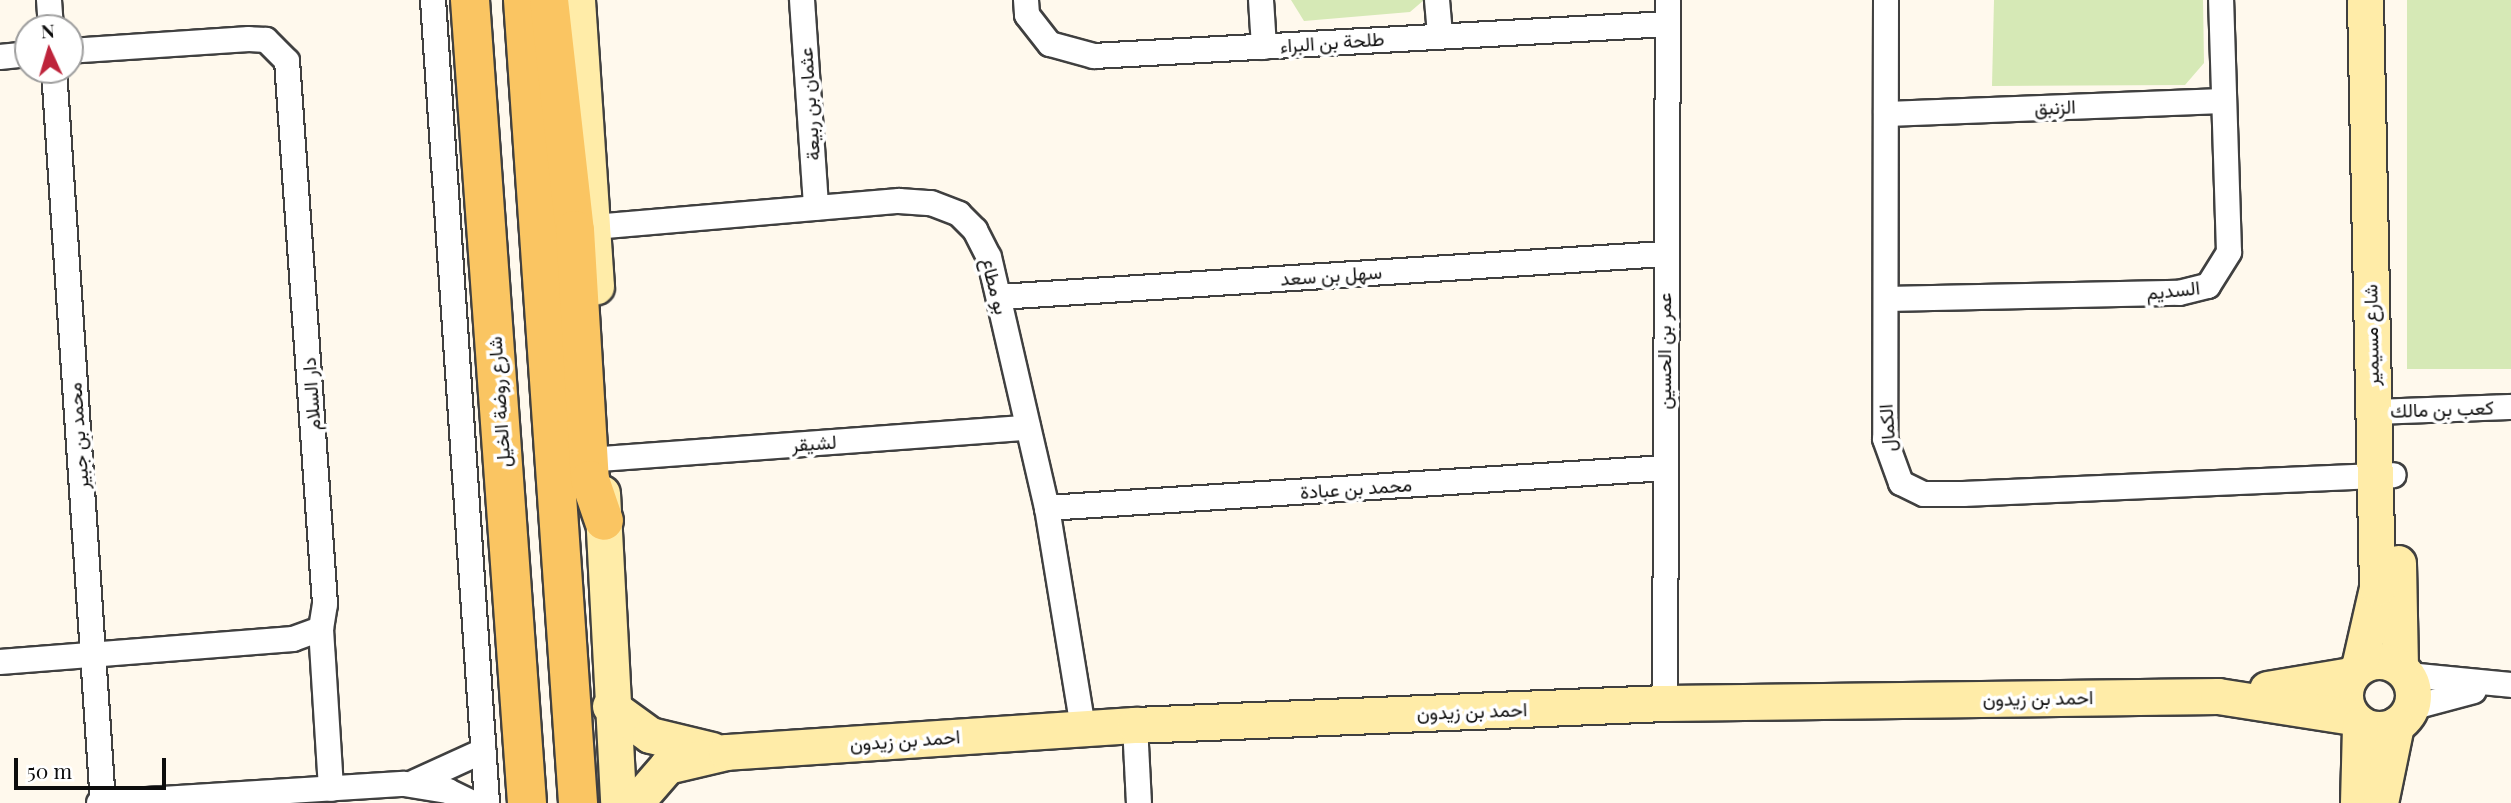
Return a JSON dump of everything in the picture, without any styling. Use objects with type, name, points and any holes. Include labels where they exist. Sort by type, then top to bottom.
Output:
[{"type":"main road","name":"شارع روضة الخيل","points":[[470,0],[527,803]]},
{"type":"main road","points":[[523,0],[578,803]]},
{"type":"main road","points":[[549,0],[575,230],[590,480],[604,521]]},
{"type":"street","name":"شارع روضة الخيل","points":[[433,0],[487,803]]},
{"type":"street","points":[[577,0],[594,227],[610,706],[618,803]]},
{"type":"street","name":"عثمان بن ربيعة","points":[[803,0],[816,208]]},
{"type":"street","name":"طلحة بن البراء","points":[[1026,0],[1039,32],[1070,53],[1264,47],[1440,36],[1668,12]]},
{"type":"street","points":[[1261,0],[1264,47]]},
{"type":"street","points":[[1437,0],[1440,36]]},
{"type":"street","name":"الكمال","points":[[1886,0],[1885,439],[1901,483],[1924,494],[2384,475]]},
{"type":"street","name":"السديم","points":[[1886,299],[2179,293],[2208,286],[2229,252],[2221,0]]},
{"type":"street","name":"شارع مسيمير","points":[[2365,0],[2376,68],[2384,475],[2404,694],[2380,803]]},
{"type":"street","name":"شارع مسيمير","points":[[2376,68],[2385,0]]},
{"type":"street","name":"عمر بن الحسين","points":[[1665,703],[1664,254],[1668,12]]},
{"type":"street","name":"دار السلام","points":[[84,50],[249,38],[266,40],[287,61],[325,604],[321,629],[331,789]]},
{"type":"street","name":"محمد بن جبير","points":[[55,84],[101,803]]},
{"type":"street","name":"الزنبق","points":[[1886,114],[2224,101]]},
{"type":"street","name":"بو مطاع","points":[[594,227],[899,201],[959,214],[989,257],[999,297],[1047,508],[1083,729]]},
{"type":"street","name":"سهل بن سعد","points":[[999,297],[1664,254]]},
{"type":"street","name":"كعب بن مالك","points":[[2382,411],[2511,407]]},
{"type":"street","name":"لشيقر","points":[[601,459],[1028,428]]},
{"type":"street","name":"محمد بن عبادة","points":[[1047,508],[1665,468]]},
{"type":"street","name":"شارع مسيمير","points":[[2356,720],[2344,696],[2355,671],[2376,588],[2384,475]]},
{"type":"street","points":[[0,662],[293,639],[321,629]]},
{"type":"street","name":"احمد بن زيدون","points":[[635,803],[667,766],[726,752],[1135,725],[1665,703],[2218,696],[2355,671],[2379,660],[2404,694],[2356,720],[2218,696]]},
{"type":"street","points":[[2404,694],[2505,686]]},
{"type":"street","name":"احمد بن زيدون","points":[[610,706],[650,735],[726,752]]},
{"type":"street","points":[[2356,720],[2358,803]]},
{"type":"street","points":[[1135,725],[1139,803]]},
{"type":"street","points":[[101,803],[404,784],[446,773],[483,751]]},
{"type":"street","points":[[404,784],[474,803]]},
{"type":"green space","points":[[1291,0],[1424,0],[1410,12],[1304,21]]},
{"type":"green space","points":[[1994,0],[2203,0],[2204,63],[2185,85],[1992,86]]},
{"type":"green space","points":[[2407,0],[2511,0],[2511,369],[2407,369]]}]
